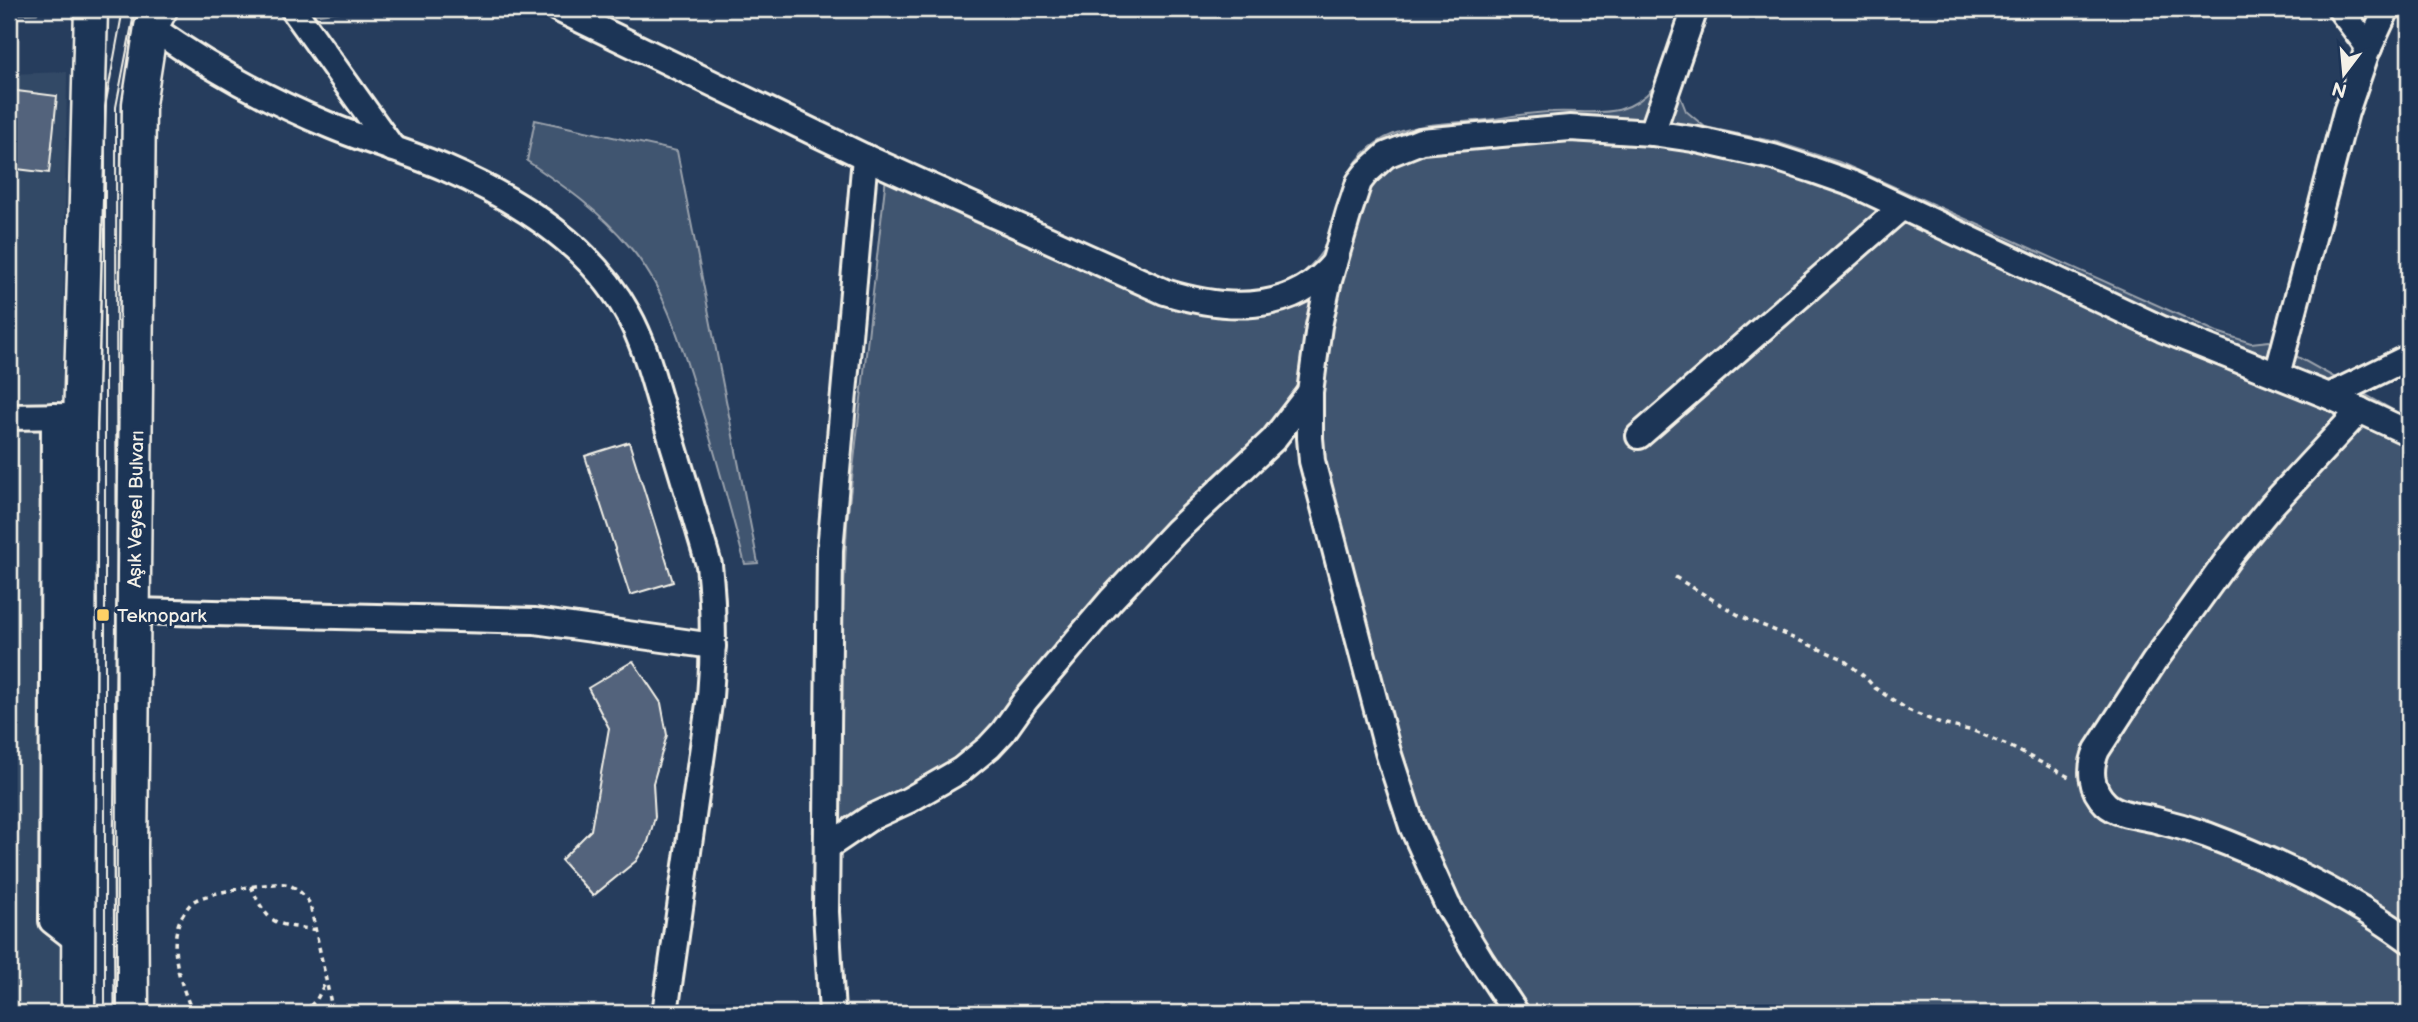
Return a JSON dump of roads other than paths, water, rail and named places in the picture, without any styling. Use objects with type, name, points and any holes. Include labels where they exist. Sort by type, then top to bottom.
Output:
[{"type":"main road","points":[[78,1013],[79,942],[67,416],[90,10]]},
{"type":"main road","name":"Aşık Veysel Bulvarı","points":[[132,1013],[139,104],[156,18]]},
{"type":"street","points":[[293,9],[393,149]]},
{"type":"street","points":[[558,9],[865,157],[1141,282],[1189,299],[1229,305],[1278,300],[1302,291],[1314,283],[1334,262]]},
{"type":"street","points":[[1652,134],[1695,9]]},
{"type":"street","points":[[2340,9],[2369,48]]},
{"type":"street","points":[[2277,375],[2346,112],[2369,48],[2387,9]]},
{"type":"street","points":[[156,18],[188,53],[257,92],[331,126],[462,176],[522,208],[570,242],[602,275],[632,323],[645,353],[709,565],[713,646],[710,697],[665,1013]]},
{"type":"street","points":[[1516,1013],[1447,904],[1399,790],[1332,532],[1317,485],[1310,438],[1310,392],[1319,326],[1334,262],[1359,182],[1376,163],[1397,149],[1421,141],[1570,128],[1693,139],[1773,157],[1853,184],[2162,329],[2329,396],[2409,433]]},
{"type":"street","points":[[832,1013],[827,952],[830,550],[865,157]]},
{"type":"street","points":[[1639,436],[1901,208]]},
{"type":"street","points":[[2329,396],[2409,357]]},
{"type":"street","points":[[827,847],[870,818],[946,779],[983,753],[1111,600],[1177,531],[1273,440],[1310,392]]},
{"type":"street","points":[[2360,410],[2264,515],[2191,608],[2093,759],[2092,778],[2099,796],[2114,809],[2203,834],[2288,869],[2362,909],[2409,940]]},
{"type":"street","points":[[9,416],[67,416]]},
{"type":"street","points":[[133,611],[535,621],[713,646]]},
{"type":"waterway","points":[[308,14],[345,9]]},
{"type":"waterway","points":[[9,13],[36,12]]},
{"type":"waterway","points":[[205,13],[280,13]]},
{"type":"tram line","points":[[105,1013],[105,107],[123,9]]},
{"type":"tram line","points":[[117,1013],[116,107],[135,9]]},
{"type":"place","name":"Teknopark","points":[[103,615]]}]
